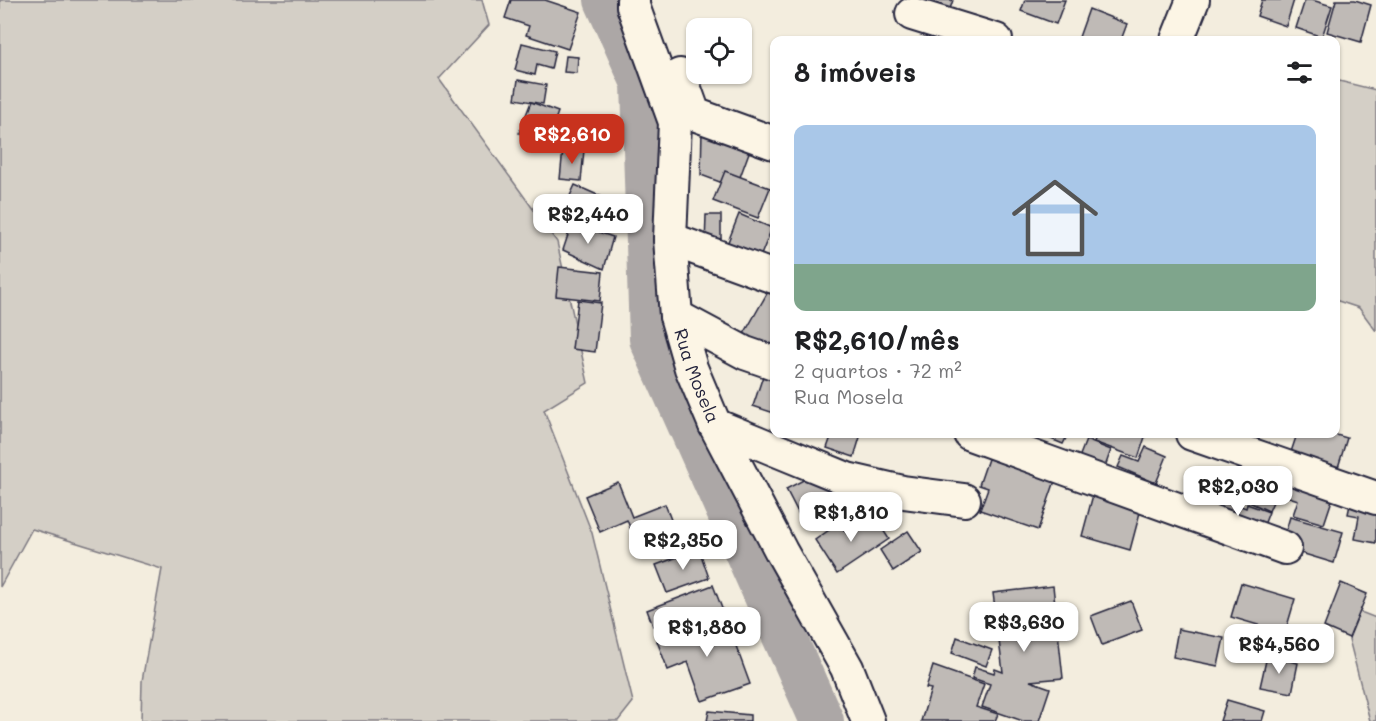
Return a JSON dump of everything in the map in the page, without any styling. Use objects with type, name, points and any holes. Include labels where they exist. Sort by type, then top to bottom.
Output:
[{"type":"street","points":[[1179,36],[1193,0]]},
{"type":"street","points":[[633,3],[661,24],[694,114],[770,142]]},
{"type":"street","name":"Rua Mosela","points":[[633,3],[675,122],[670,239],[676,316],[690,368],[715,425],[847,668],[868,721]]},
{"type":"street","points":[[912,14],[983,36]]},
{"type":"street","points":[[670,239],[770,276]]},
{"type":"street","points":[[676,316],[745,353],[770,362]]},
{"type":"street","points":[[715,425],[847,479],[903,492],[964,500]]},
{"type":"street","points":[[981,438],[1285,548]]},
{"type":"street","points":[[1203,438],[1376,498]]},
{"type":"shaded area","points":[[0,0],[482,0],[489,25],[439,79],[557,242],[588,383],[544,410],[592,533],[633,702],[618,721],[141,721],[142,681],[162,569],[32,529],[0,587]]},
{"type":"shaded area","points":[[1340,81],[1376,90],[1376,331],[1359,308],[1340,302]]},
{"type":"shaded area","points":[[1340,604],[1376,618],[1376,721],[1370,721]]},
{"type":"building","points":[[511,0],[545,0],[581,12],[568,49],[526,35],[529,26],[505,18]]},
{"type":"building","points":[[921,0],[953,0],[950,9]]},
{"type":"building","points":[[1025,0],[1065,0],[1056,24],[1021,11]]},
{"type":"building","points":[[1262,0],[1294,0],[1286,26],[1257,16]]},
{"type":"building","points":[[1305,0],[1332,6],[1322,36],[1296,28]]},
{"type":"building","points":[[1336,0],[1355,0],[1371,5],[1361,42],[1327,32]]},
{"type":"building","points":[[1089,9],[1127,24],[1122,36],[1079,36]]},
{"type":"building","points":[[522,43],[555,51],[551,69],[537,65],[535,75],[515,70]]},
{"type":"building","points":[[566,56],[578,57],[577,73],[564,72]]},
{"type":"building","points":[[518,80],[546,85],[543,104],[515,99]]},
{"type":"building","points":[[531,102],[558,112],[547,143],[519,133]]},
{"type":"building","points":[[702,129],[751,147],[736,188],[701,175]]},
{"type":"building","points":[[563,149],[584,150],[581,181],[560,179]]},
{"type":"building","points":[[725,171],[770,188],[758,218],[713,201]]},
{"type":"building","points":[[575,185],[611,201],[599,227],[563,211]]},
{"type":"building","points":[[739,214],[770,227],[770,233],[757,265],[724,252]]},
{"type":"building","points":[[706,215],[721,215],[721,247],[705,247]]},
{"type":"building","points":[[572,223],[613,237],[604,269],[563,250]]},
{"type":"building","points":[[559,267],[603,272],[600,301],[556,296]]},
{"type":"building","points":[[769,290],[770,349],[744,334]]},
{"type":"building","points":[[578,300],[601,303],[595,352],[572,349]]},
{"type":"building","points":[[763,376],[770,379],[770,412],[753,406]]},
{"type":"building","points":[[1340,436],[1347,438],[1336,474],[1289,458],[1296,438],[1340,438]]},
{"type":"building","points":[[831,438],[860,438],[854,457],[827,448]]},
{"type":"building","points":[[1049,438],[1066,438],[1063,444]]},
{"type":"building","points":[[1096,438],[1145,438],[1138,458],[1094,442]]},
{"type":"building","points":[[1086,440],[1111,450],[1101,478],[1075,468]]},
{"type":"building","points":[[1146,447],[1167,456],[1156,483],[1118,467],[1123,456],[1139,462]]},
{"type":"building","points":[[990,453],[1057,475],[1038,530],[980,510],[988,488],[979,485]]},
{"type":"building","points":[[1245,456],[1285,474],[1269,511],[1229,493]]},
{"type":"building","points":[[815,474],[821,486],[830,480],[870,500],[856,507],[853,503],[806,528],[786,489]]},
{"type":"building","points":[[1286,475],[1335,491],[1324,524],[1293,515],[1298,500],[1280,494]]},
{"type":"building","points":[[618,482],[632,517],[665,504],[676,533],[638,548],[627,520],[600,532],[585,496]]},
{"type":"building","points":[[1094,491],[1142,505],[1130,550],[1082,536]]},
{"type":"building","points":[[1215,496],[1246,508],[1247,504],[1269,512],[1259,538],[1207,519]]},
{"type":"building","points":[[1351,500],[1376,505],[1376,543],[1355,539],[1359,516],[1348,514]]},
{"type":"building","points":[[874,516],[889,539],[837,574],[815,540],[839,523],[847,534]]},
{"type":"building","points":[[1290,517],[1343,532],[1334,563],[1281,547]]},
{"type":"building","points":[[908,531],[922,552],[893,571],[880,550]]},
{"type":"building","points":[[699,549],[709,578],[667,593],[656,565]]},
{"type":"building","points":[[1241,583],[1295,599],[1285,633],[1231,617]]},
{"type":"building","points":[[1341,583],[1367,594],[1349,638],[1324,627]]},
{"type":"building","points":[[713,585],[723,611],[685,625],[681,615],[653,626],[647,610]]},
{"type":"building","points":[[1053,586],[1063,678],[1030,681],[1050,688],[1039,721],[1023,721],[982,707],[990,684],[972,678],[975,667],[994,673],[995,669],[1003,672],[993,593]]},
{"type":"building","points":[[1131,601],[1142,630],[1102,645],[1091,616]]},
{"type":"building","points":[[725,616],[750,684],[702,701],[688,662],[668,670],[657,641]]},
{"type":"building","points":[[1178,629],[1224,638],[1218,666],[1173,657]]},
{"type":"building","points":[[957,637],[992,650],[986,666],[952,653]]},
{"type":"building","points":[[1267,656],[1298,663],[1292,693],[1260,687]]},
{"type":"building","points":[[933,666],[984,684],[976,707],[998,714],[995,721],[921,721],[931,689],[926,688]]},
{"type":"building","points":[[1227,700],[1265,711],[1262,721],[1220,721]]},
{"type":"building","points":[[709,711],[750,715],[750,721],[707,721]]},
{"type":"waterway","points":[[606,0],[643,83],[651,339],[822,721]]}]
